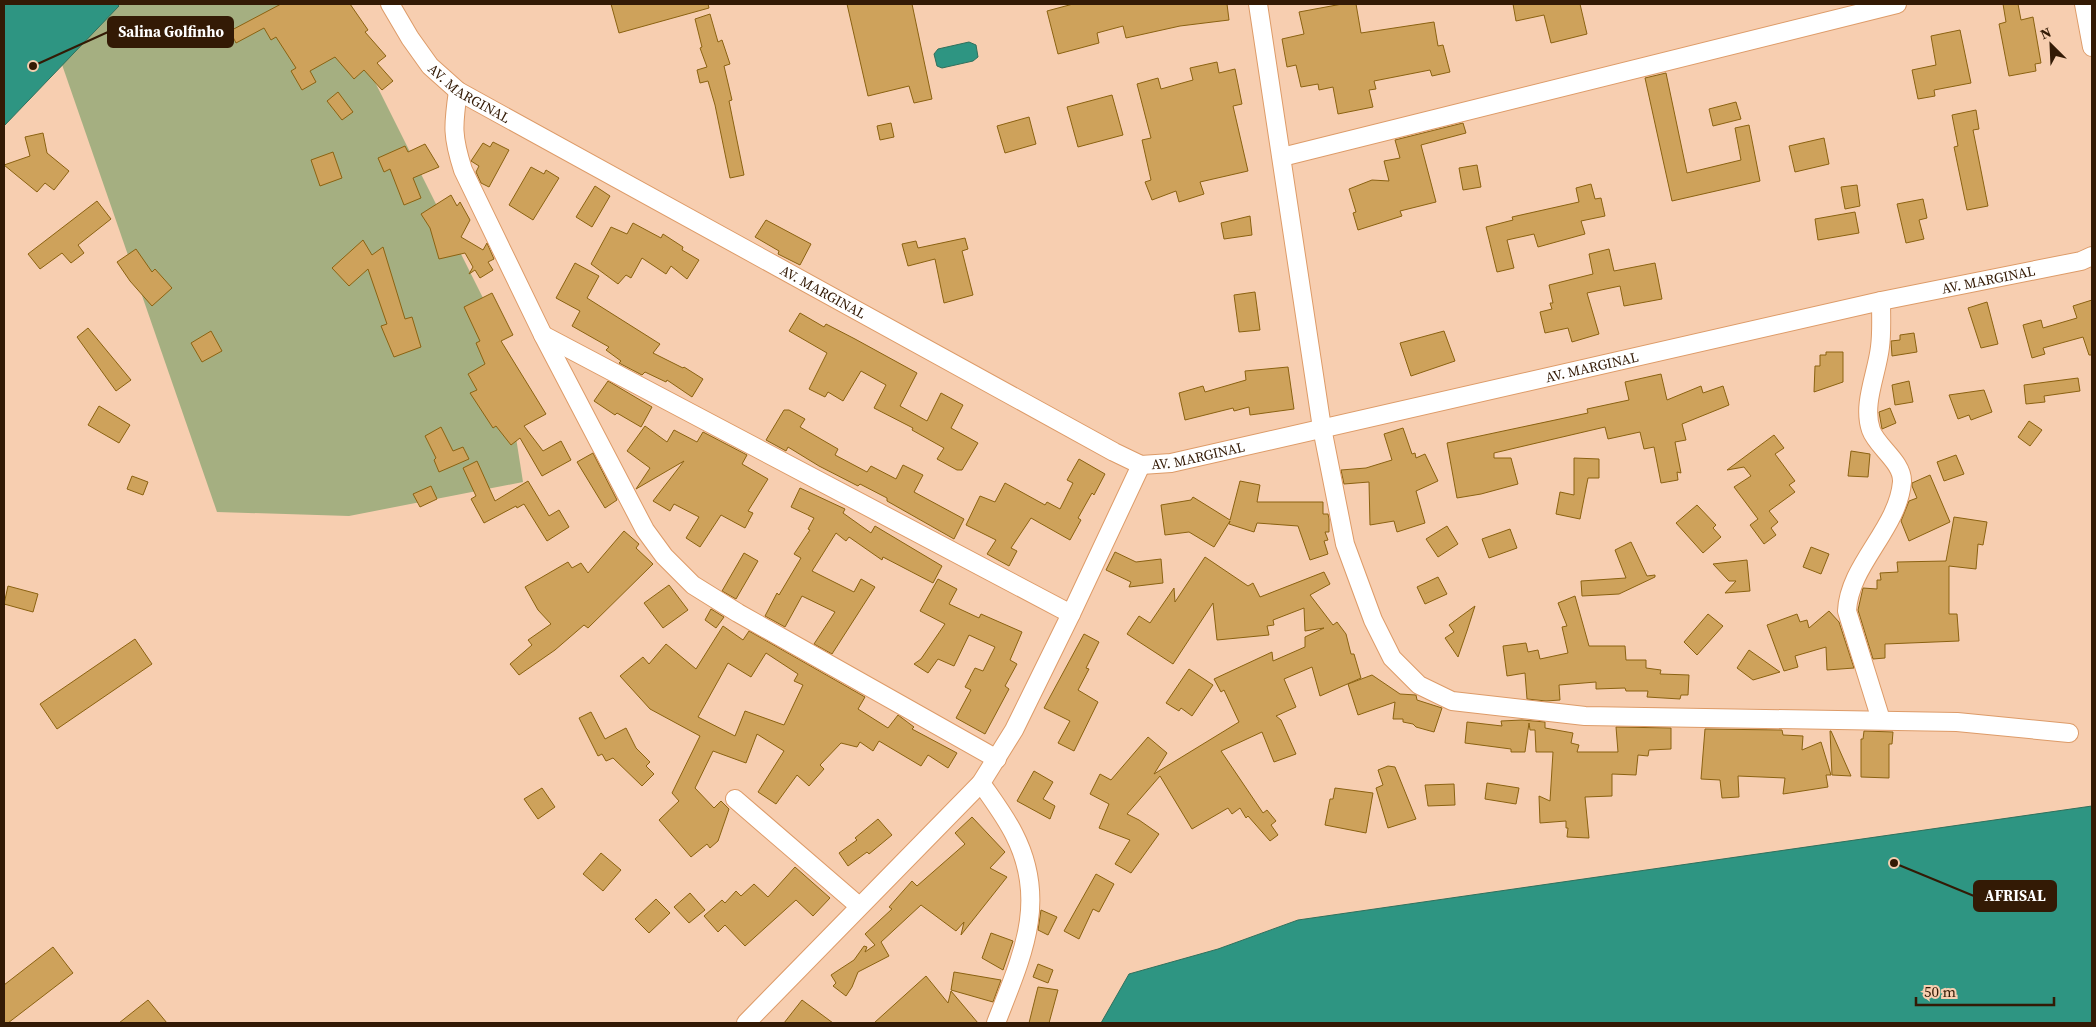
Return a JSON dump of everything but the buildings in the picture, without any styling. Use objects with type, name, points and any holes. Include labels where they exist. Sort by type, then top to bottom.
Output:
[{"type":"street","name":"AV. MARGINAL","points":[[390,4],[410,38],[430,66],[458,91],[1114,452],[1141,464],[1171,463],[1882,302],[2081,261],[2092,256]]},
{"type":"street","points":[[1258,4],[1322,428],[1345,544],[1359,587],[1392,658],[1419,685],[1452,701],[1585,716],[1957,722],[2069,733]]},
{"type":"street","points":[[1282,157],[1897,4]]},
{"type":"street","points":[[2084,4],[2092,47]]},
{"type":"street","points":[[458,91],[453,127],[455,146],[463,170],[544,335],[645,530],[664,556],[693,585],[738,613],[997,759]]},
{"type":"street","points":[[1881,720],[1847,612],[1848,601],[1858,575],[1897,505],[1902,480],[1896,466],[1871,432],[1867,412],[1880,347],[1882,302]]},
{"type":"street","points":[[544,335],[1071,614]]},
{"type":"street","points":[[746,1023],[981,783],[1014,730],[1141,464]]},
{"type":"street","points":[[981,783],[1014,833],[1027,866],[1032,903],[1021,958],[996,1023]]},
{"type":"street","points":[[736,799],[859,906]]},
{"type":"green space","points":[[41,4],[336,4],[499,330],[523,482],[349,516],[217,512]]},
{"type":"water","points":[[4,4],[117,4],[119,6],[4,126]]},
{"type":"water","points":[[969,42],[976,45],[978,57],[973,61],[942,68],[937,66],[934,54],[938,49]]},
{"type":"water","points":[[2092,806],[2092,1023],[1101,1023],[1129,974],[1218,949],[1298,920]]},
{"type":"place","name":"Salina Golfinho","points":[[33,66]]},
{"type":"place","name":"AFRISAL","points":[[1894,863]]}]
